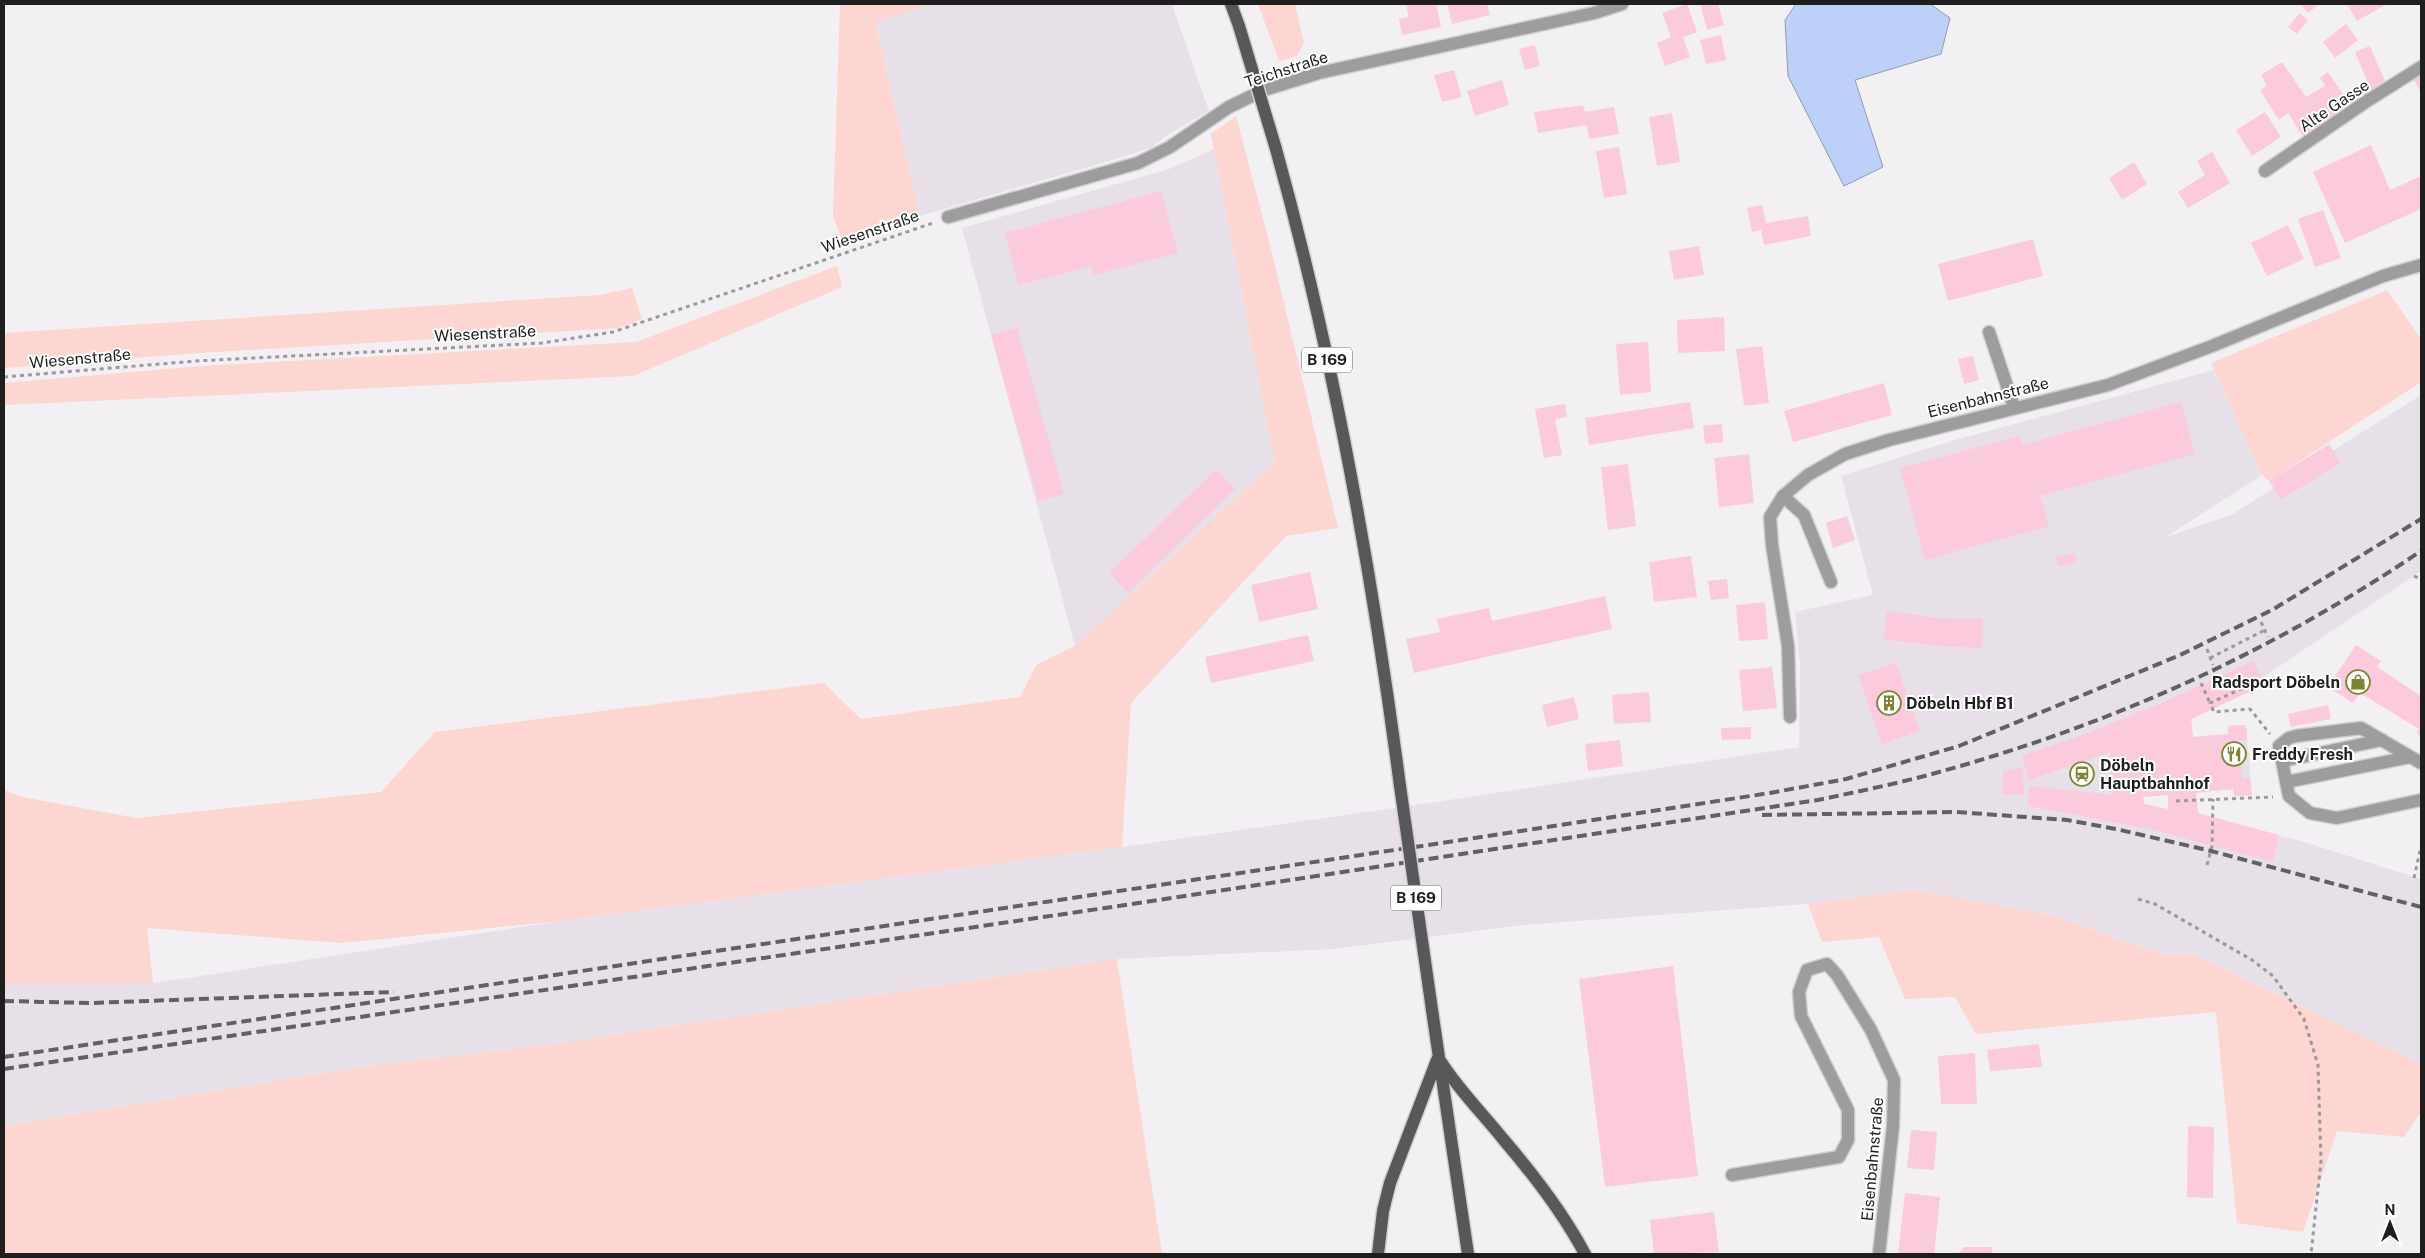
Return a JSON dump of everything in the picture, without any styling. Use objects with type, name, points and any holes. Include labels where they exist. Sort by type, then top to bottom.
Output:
[{"type":"main road","name":"B 169","points":[[1231,4],[1295,217],[1326,352],[1369,572],[1468,1254]]},
{"type":"main road","points":[[1378,1254],[1390,1182],[1438,1057]]},
{"type":"main road","points":[[1438,1057],[1464,1094],[1504,1140],[1566,1220],[1585,1254]]},
{"type":"street","name":"Teichstraße","points":[[948,217],[1138,163],[1170,147],[1228,107],[1264,90],[1319,73],[1594,13],[1622,4]]},
{"type":"street","name":"Alte Gasse","points":[[2265,171],[2364,103],[2421,68]]},
{"type":"street","name":"Eisenbahnstraße","points":[[1790,717],[1788,646],[1772,545],[1770,517],[1783,496],[1808,475],[1845,454],[2014,407],[2108,385],[2212,346],[2383,276],[2421,265]]},
{"type":"street","points":[[1989,332],[2014,407]]},
{"type":"street","points":[[1783,496],[1804,515],[1831,582]]},
{"type":"street","points":[[2416,760],[2361,728],[2296,736],[2289,738],[2279,746],[2289,796],[2310,813],[2337,818],[2421,800]]},
{"type":"street","points":[[2282,760],[2382,740]]},
{"type":"street","points":[[2286,782],[2416,760]]},
{"type":"street","name":"Eisenbahnstraße","points":[[1732,1175],[1839,1158],[1848,1140],[1848,1110],[1801,1016],[1799,992],[1807,970],[1827,964],[1837,975],[1871,1030],[1894,1080],[1893,1126],[1879,1254]]},
{"type":"path","name":"Wiesenstraße","points":[[4,377],[196,361],[542,343],[613,332],[948,217]]},
{"type":"path","points":[[2414,576],[2421,579]]},
{"type":"path","points":[[2261,622],[2268,637]]},
{"type":"path","points":[[2210,658],[2265,630]]},
{"type":"path","points":[[2207,648],[2213,665]]},
{"type":"path","points":[[2210,703],[2257,682]]},
{"type":"path","points":[[2201,683],[2214,712],[2250,708],[2279,746]]},
{"type":"path","points":[[2176,801],[2289,796]]},
{"type":"path","points":[[2207,865],[2212,846],[2213,798]]},
{"type":"path","points":[[2414,878],[2421,846]]},
{"type":"path","points":[[2138,899],[2155,904],[2252,960],[2273,976],[2304,1019],[2318,1065],[2321,1161],[2311,1254]]},
{"type":"shaded area","points":[[840,4],[933,4],[875,22],[920,216],[843,243],[833,216]]},
{"type":"shaded area","points":[[933,4],[1172,4],[1209,111],[1170,133],[1152,147],[920,216],[875,22]]},
{"type":"shaded area","points":[[1258,4],[1295,4],[1304,43],[1297,56],[1279,61]]},
{"type":"shaded area","points":[[1236,116],[1270,245],[1338,528],[1286,536],[1131,703],[1122,847],[560,921],[342,943],[147,928],[153,983],[4,984],[4,790],[22,797],[136,818],[381,792],[435,732],[824,683],[861,719],[1020,697],[1036,665],[1075,646],[1275,462],[1211,134]]},
{"type":"shaded area","points":[[1214,149],[1275,462],[1075,646],[962,228],[1169,169]]},
{"type":"shaded area","points":[[837,266],[842,287],[633,376],[4,405],[4,383],[202,366],[636,342]]},
{"type":"shaded area","points":[[632,288],[642,319],[619,328],[199,353],[4,368],[4,333],[600,295]]},
{"type":"shaded area","points":[[2387,290],[2421,339],[2421,382],[2269,481],[2262,475],[2211,363]]},
{"type":"shaded area","points":[[2214,370],[2262,475],[2166,537],[2231,515],[2421,395],[2421,571],[2262,678],[2265,684],[2191,719],[2193,737],[2228,734],[2228,726],[2246,725],[2252,795],[2234,796],[2233,789],[2143,797],[2144,804],[2301,841],[2421,879],[2421,1064],[2192,954],[2165,955],[2050,915],[1914,890],[1808,904],[1523,925],[1333,949],[1117,959],[549,1045],[383,1064],[4,1126],[4,984],[154,983],[560,921],[1122,847],[1799,747],[1800,664],[1795,612],[1873,595],[1841,476],[1951,441]]},
{"type":"shaded area","points":[[1914,890],[2050,915],[2165,955],[2192,954],[2421,1064],[2421,1112],[2404,1137],[2337,1131],[2303,1232],[2237,1223],[2216,1012],[1976,1034],[1955,997],[1905,999],[1879,937],[1822,942],[1808,904]]},
{"type":"shaded area","points":[[1117,959],[1162,1254],[4,1254],[4,1126],[383,1064],[549,1045]]},
{"type":"water","points":[[1796,4],[1930,4],[1950,18],[1941,54],[1855,80],[1883,167],[1844,186],[1788,76],[1785,20]]},
{"type":"building","points":[[1436,4],[1441,27],[1402,35],[1399,19],[1409,17],[1406,5]]},
{"type":"building","points":[[1447,4],[1487,4],[1490,15],[1452,24]]},
{"type":"building","points":[[1687,4],[1697,32],[1683,37],[1690,57],[1665,66],[1657,43],[1671,37],[1662,13]]},
{"type":"building","points":[[1700,4],[1718,4],[1724,25],[1707,30]]},
{"type":"building","points":[[2302,4],[2319,4],[2308,13]]},
{"type":"building","points":[[2347,4],[2387,4],[2357,21]]},
{"type":"building","points":[[2300,13],[2308,20],[2297,34],[2288,27]]},
{"type":"building","points":[[2346,24],[2358,40],[2335,58],[2323,42]]},
{"type":"building","points":[[1721,35],[1726,60],[1706,64],[1700,40]]},
{"type":"building","points":[[1535,45],[1540,66],[1525,70],[1519,49]]},
{"type":"building","points":[[2370,46],[2386,84],[2371,90],[2355,52]]},
{"type":"building","points":[[2282,62],[2306,97],[2325,86],[2320,78],[2328,72],[2351,106],[2304,138],[2288,113],[2279,120],[2260,90],[2267,86],[2261,75]]},
{"type":"building","points":[[1454,70],[1462,97],[1442,102],[1434,75]]},
{"type":"building","points":[[2421,73],[2421,93],[2413,78]]},
{"type":"building","points":[[1502,80],[1509,105],[1475,116],[1467,91]]},
{"type":"building","points":[[1583,105],[1585,112],[1614,107],[1619,134],[1589,139],[1587,125],[1538,133],[1534,112]]},
{"type":"building","points":[[2265,112],[2281,137],[2252,156],[2236,130]]},
{"type":"building","points":[[1672,113],[1680,162],[1657,166],[1649,117]]},
{"type":"building","points":[[2371,145],[2390,190],[2421,176],[2421,209],[2345,243],[2313,172]]},
{"type":"building","points":[[1619,147],[1627,194],[1604,198],[1596,151]]},
{"type":"building","points":[[2212,152],[2230,183],[2188,208],[2178,192],[2205,175],[2197,161]]},
{"type":"building","points":[[2134,162],[2147,184],[2122,200],[2109,178]]},
{"type":"building","points":[[1161,191],[1178,253],[1094,275],[1091,266],[1018,285],[1005,233]]},
{"type":"building","points":[[1762,205],[1766,223],[1808,216],[1811,236],[1764,245],[1761,230],[1752,232],[1747,208]]},
{"type":"building","points":[[2323,210],[2341,258],[2315,267],[2298,219]]},
{"type":"building","points":[[2288,225],[2304,259],[2267,276],[2251,243]]},
{"type":"building","points":[[2033,239],[2043,276],[1948,301],[1938,264]]},
{"type":"building","points":[[1699,246],[1704,275],[1674,280],[1669,251]]},
{"type":"building","points":[[1724,317],[1725,351],[1678,353],[1677,320]]},
{"type":"building","points":[[1017,328],[1064,494],[1038,501],[991,335]]},
{"type":"building","points":[[1648,342],[1651,392],[1620,395],[1616,344]]},
{"type":"building","points":[[1762,346],[1769,403],[1744,406],[1736,349]]},
{"type":"building","points":[[1973,356],[1979,380],[1964,384],[1958,359]]},
{"type":"building","points":[[1884,383],[1892,415],[1793,442],[1784,411]]},
{"type":"building","points":[[1690,402],[1694,428],[1589,445],[1585,418]]},
{"type":"building","points":[[2181,402],[2195,454],[2040,496],[2049,526],[1925,560],[1900,468],[2020,436],[2022,445]]},
{"type":"building","points":[[1565,404],[1567,417],[1555,419],[1562,455],[1544,458],[1535,409]]},
{"type":"building","points":[[1722,424],[1723,442],[1705,444],[1703,426]]},
{"type":"building","points":[[2329,444],[2340,463],[2281,500],[2269,481]]},
{"type":"building","points":[[1749,454],[1754,503],[1719,507],[1714,458]]},
{"type":"building","points":[[1628,464],[1636,526],[1608,530],[1601,467]]},
{"type":"building","points":[[1216,470],[1235,489],[1128,593],[1109,573]]},
{"type":"building","points":[[1847,516],[1855,540],[1833,548],[1826,523]]},
{"type":"building","points":[[2075,553],[2076,562],[2058,566],[2056,557]]},
{"type":"building","points":[[1691,556],[1697,597],[1654,602],[1649,562]]},
{"type":"building","points":[[1310,572],[1318,609],[1259,622],[1251,585]]},
{"type":"building","points":[[1727,579],[1729,598],[1711,600],[1708,581]]},
{"type":"building","points":[[1605,596],[1612,629],[1414,673],[1406,639],[1440,632],[1437,619],[1489,608],[1492,621]]},
{"type":"building","points":[[1765,602],[1768,639],[1739,641],[1736,605]]},
{"type":"building","points":[[1887,611],[1939,618],[1983,619],[1982,648],[1938,646],[1883,639]]},
{"type":"building","points":[[1308,635],[1314,661],[1211,683],[1205,657]]},
{"type":"building","points":[[2356,645],[2381,661],[2377,667],[2421,696],[2421,738],[2417,733],[2419,729],[2360,693],[2353,703],[2328,687]]},
{"type":"building","points":[[2253,661],[2265,684],[2191,719],[2193,737],[2229,734],[2228,726],[2246,725],[2247,740],[2239,740],[2242,779],[2250,778],[2252,795],[2234,796],[2233,789],[2196,793],[2198,813],[2279,835],[2273,862],[2150,829],[2028,806],[2029,786],[2113,795],[2110,752],[2029,780],[2022,756],[2093,731],[2164,702]],"holes":[[[2168,795],[2168,809],[2144,804],[2143,797]]]},
{"type":"building","name":"Döbeln Hbf B1","points":[[1896,663],[1920,731],[1882,744],[1858,675]]},
{"type":"building","points":[[1772,667],[1777,708],[1743,711],[1739,670]]},
{"type":"building","points":[[1649,692],[1651,722],[1614,724],[1612,695]]},
{"type":"building","points":[[1574,697],[1579,719],[1547,727],[1542,705]]},
{"type":"building","points":[[2328,705],[2331,719],[2291,727],[2288,714]]},
{"type":"building","points":[[1751,727],[1751,739],[1722,740],[1721,728]]},
{"type":"building","points":[[1620,740],[1623,766],[1588,771],[1585,744]]},
{"type":"building","points":[[2023,767],[2024,795],[2003,794],[2003,771]]},
{"type":"building","points":[[1673,966],[1698,1176],[1605,1187],[1579,979]]},
{"type":"building","points":[[2039,1044],[2042,1067],[1990,1071],[1987,1050]]},
{"type":"building","points":[[1975,1053],[1977,1104],[1941,1104],[1938,1056]]},
{"type":"building","points":[[2188,1126],[2214,1127],[2213,1198],[2187,1197]]},
{"type":"building","points":[[1911,1130],[1937,1132],[1934,1170],[1907,1168]]},
{"type":"building","points":[[1905,1193],[1940,1197],[1934,1254],[1898,1254]]},
{"type":"building","points":[[1714,1212],[1719,1252],[1654,1254],[1650,1220]]},
{"type":"building","points":[[1964,1247],[1992,1247],[1992,1254],[1958,1254]]},
{"type":"railway","points":[[4,1057],[1475,838],[1770,793],[1846,779],[1959,746],[2178,656],[2272,610],[2421,519]]},
{"type":"railway","points":[[4,1069],[1105,908],[1818,800],[1861,791],[1932,774],[1998,755],[2125,709],[2186,683],[2246,654],[2305,622],[2421,551]]},
{"type":"railway","points":[[1762,815],[1956,812],[2067,820],[2116,829],[2211,851],[2421,907]]},
{"type":"railway","points":[[4,1001],[91,1003],[394,992]]},
{"type":"place","name":"Radsport Döbeln","points":[[2358,682]]},
{"type":"place","name":"Döbeln Hbf B1","points":[[1889,703]]},
{"type":"place","name":"Freddy Fresh","points":[[2234,754]]},
{"type":"place","name":"Döbeln Hauptbahnhof","points":[[2082,774]]}]
